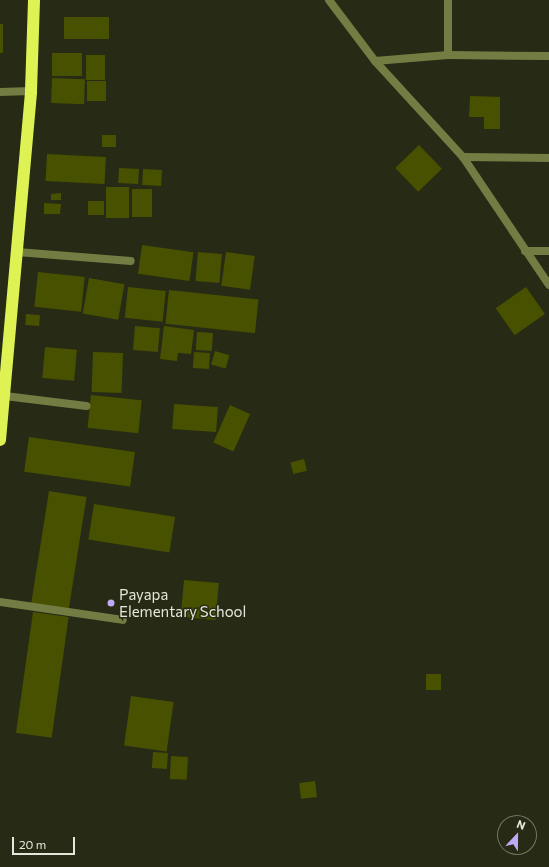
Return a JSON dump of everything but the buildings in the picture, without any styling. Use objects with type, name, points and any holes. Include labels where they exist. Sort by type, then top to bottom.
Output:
[{"type":"highway","points":[[0,440],[31,91],[34,0]]},
{"type":"street","points":[[34,0],[41,0]]},
{"type":"street","points":[[329,0],[375,61],[463,157],[549,285]]},
{"type":"street","points":[[448,0],[448,55]]},
{"type":"street","points":[[375,61],[448,55],[549,56]]},
{"type":"street","points":[[0,92],[31,91]]},
{"type":"street","points":[[463,157],[549,158]]},
{"type":"street","points":[[525,250],[549,250]]},
{"type":"street","points":[[17,252],[132,261]]},
{"type":"street","points":[[5,396],[86,406]]},
{"type":"street","points":[[0,602],[123,620]]},
{"type":"place","name":"Payapa Elementary School","points":[[111,603]]}]
